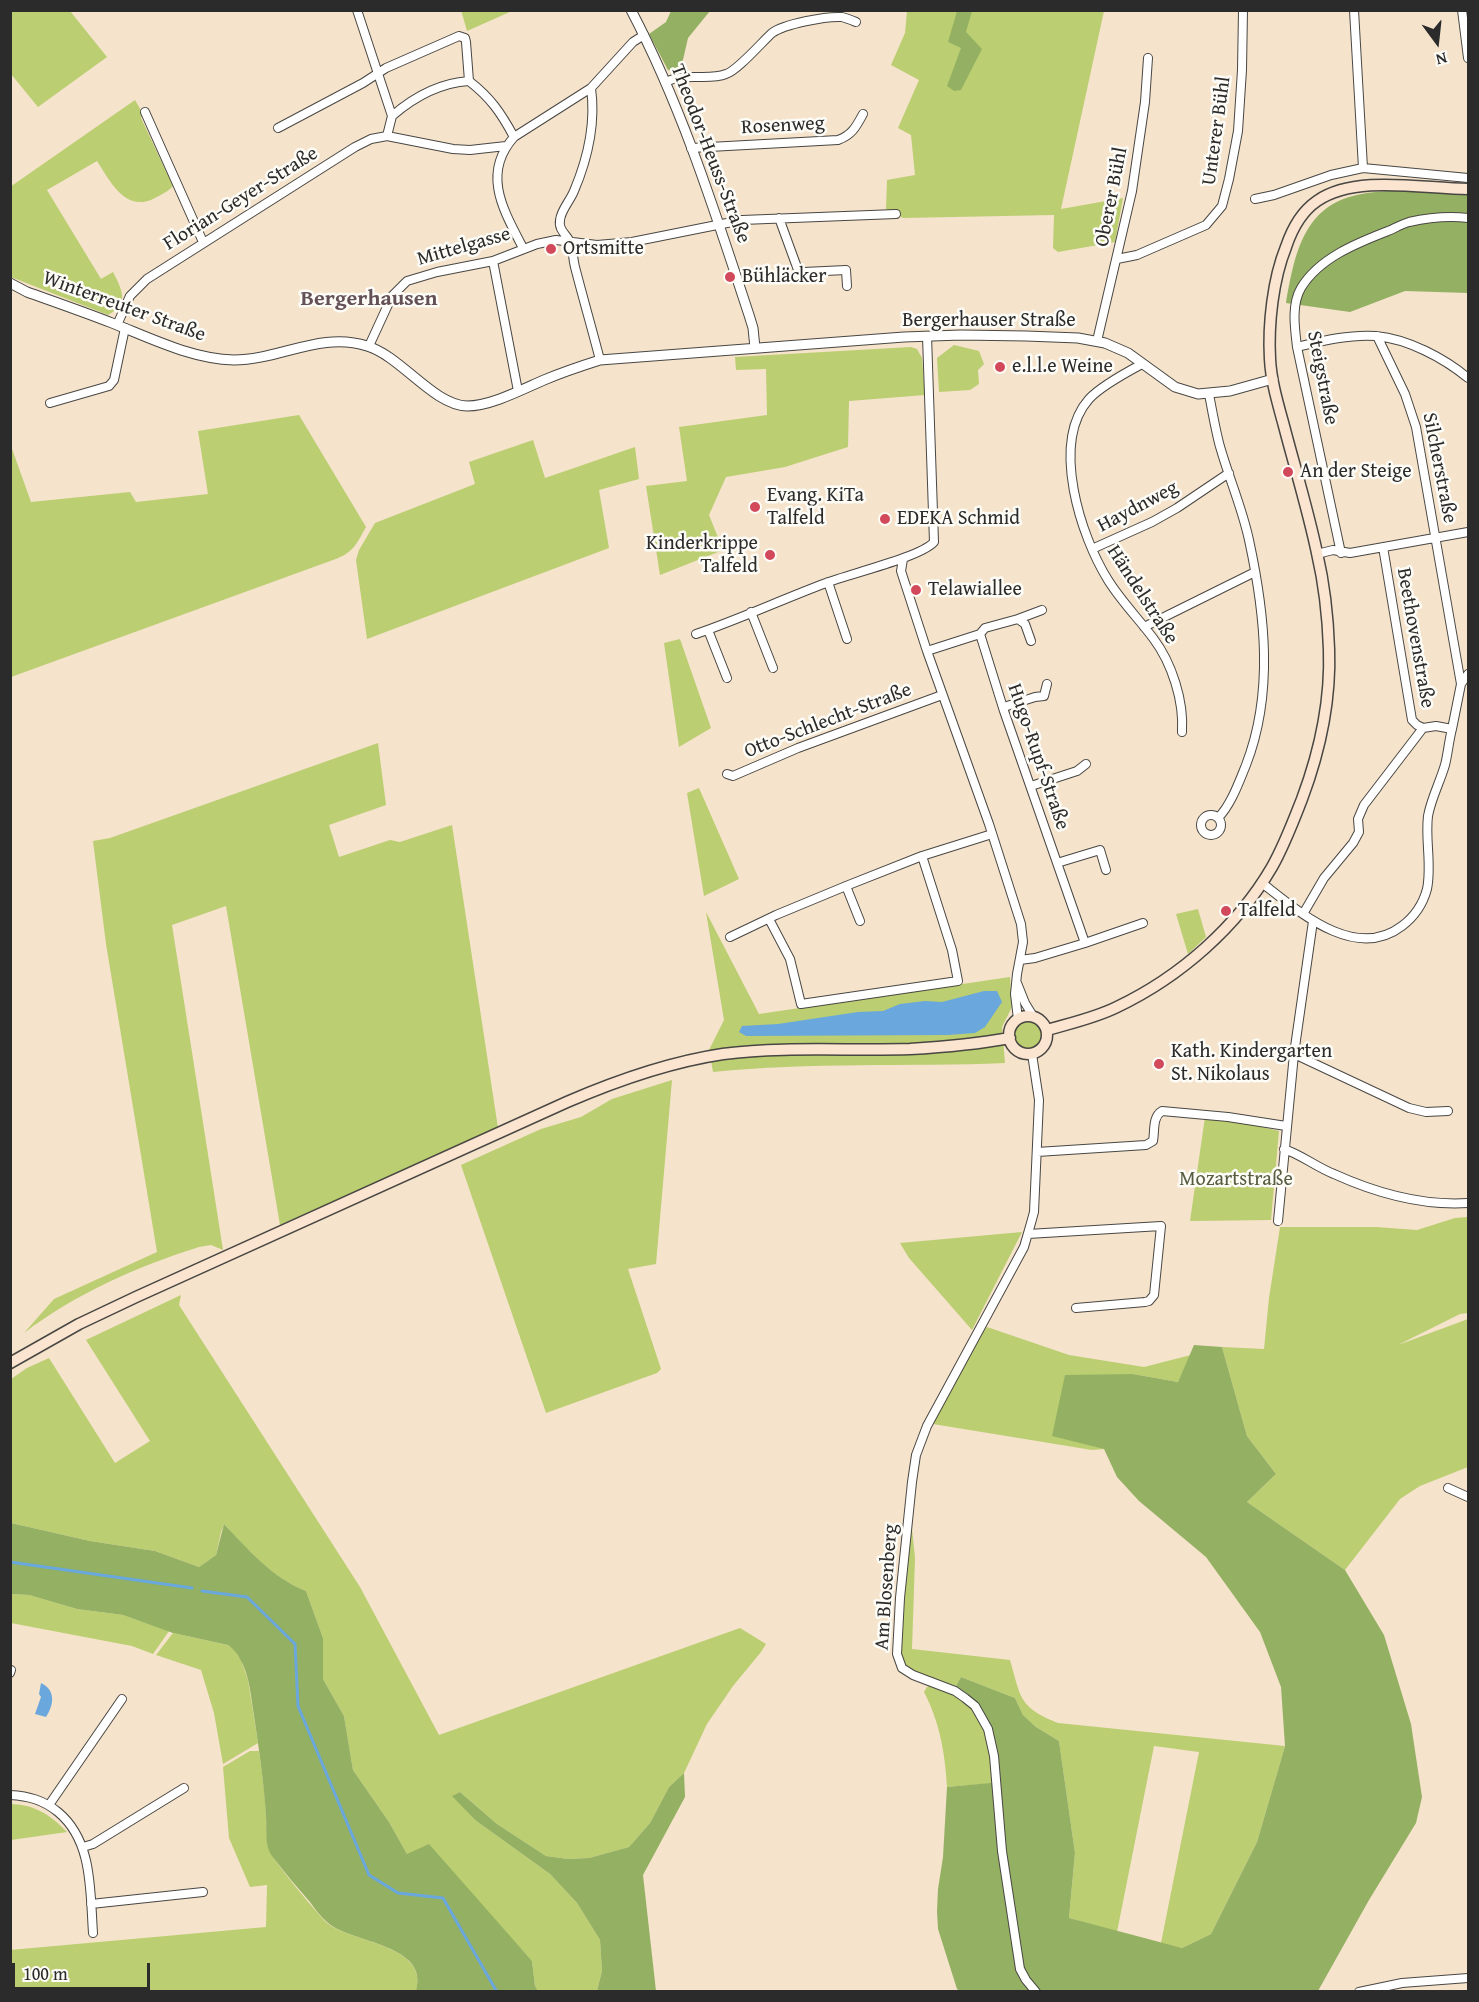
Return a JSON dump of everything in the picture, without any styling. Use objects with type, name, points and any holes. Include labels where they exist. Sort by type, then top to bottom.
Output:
[{"type":"main road","points":[[1047,1030],[1108,1011],[1147,991],[1171,975],[1207,945],[1234,918],[1262,883],[1287,837],[1319,748],[1326,713],[1329,649],[1317,554],[1270,359],[1278,266],[1292,229],[1309,207],[1330,194],[1390,184],[1468,189]]},
{"type":"main road","points":[[1028,1016],[1033,1016],[1043,1022],[1047,1030],[1046,1043],[1032,1054],[1016,1050],[1010,1038],[1010,1028],[1018,1019],[1028,1016]]},
{"type":"main road","points":[[10,1363],[72,1328],[136,1297],[567,1101],[641,1073],[698,1058],[746,1052],[909,1049],[1010,1038]]},
{"type":"street","points":[[357,10],[392,116],[387,136],[453,149],[470,150],[506,146]]},
{"type":"street","name":"Theodor-Heuss-Straße","points":[[631,10],[665,82],[692,148],[751,321],[755,348]]},
{"type":"street","name":"Unterer Bühl","points":[[1117,259],[1137,255],[1206,225],[1222,206],[1238,131],[1243,10]]},
{"type":"street","points":[[1354,10],[1363,168]]},
{"type":"street","points":[[1462,10],[1468,58]]},
{"type":"street","points":[[665,82],[681,77],[718,76],[731,72],[772,33],[789,24],[842,17],[856,21]]},
{"type":"street","points":[[523,248],[504,209],[497,187],[497,168],[506,146],[514,137],[591,88],[633,42],[644,35]]},
{"type":"street","points":[[278,128],[378,73],[455,37],[462,36],[466,42],[470,81],[494,103],[514,137]]},
{"type":"street","name":"Oberer Bühl","points":[[1097,341],[1135,171],[1145,102],[1148,58]]},
{"type":"street","points":[[392,116],[428,91],[470,81]]},
{"type":"street","points":[[591,88],[593,102],[588,153],[559,223],[560,229],[570,241],[574,265],[600,360]]},
{"type":"street","points":[[145,112],[203,242]]},
{"type":"street","name":"Rosenweg","points":[[692,148],[838,140],[848,137],[853,132],[863,114]]},
{"type":"street","name":"Florian-Geyer-Straße","points":[[50,403],[109,386],[114,380],[121,327],[130,296],[147,279],[355,147],[387,136]]},
{"type":"street","points":[[1255,199],[1274,195],[1331,175],[1363,168],[1468,178]]},
{"type":"street","name":"Mittelgasse","points":[[369,346],[392,296],[407,281],[437,272],[493,261],[523,248],[556,240],[597,245],[632,242],[719,224],[778,218],[896,214]]},
{"type":"street","points":[[778,218],[798,270],[804,272],[846,270],[847,285]]},
{"type":"street","name":"Steigstraße","points":[[1341,553],[1297,347],[1294,322],[1300,289],[1318,268],[1354,244],[1409,222],[1468,218]]},
{"type":"street","points":[[493,261],[518,391]]},
{"type":"street","name":"Winterreuter Straße","points":[[10,283],[27,292],[191,352],[232,360],[248,359],[327,342],[347,342],[369,346],[382,352],[436,393],[459,405]]},
{"type":"street","points":[[696,634],[828,582],[903,559],[930,547],[934,542],[927,336]]},
{"type":"street","name":"Bergerhauser Straße","points":[[459,405],[476,405],[600,360],[927,336],[1026,336],[1097,341],[1116,347],[1175,387],[1198,394],[1230,391],[1273,379]]},
{"type":"street","points":[[1297,347],[1342,338],[1377,336],[1394,339],[1428,352],[1468,378]]},
{"type":"street","name":"Silcherstraße","points":[[1377,336],[1410,407],[1416,427],[1461,684]]},
{"type":"street","name":"Händelstraße","points":[[1142,364],[1089,399],[1076,423],[1071,450],[1072,476],[1080,517],[1092,549],[1110,583],[1154,639],[1172,675],[1182,711],[1182,732]]},
{"type":"street","points":[[1209,394],[1219,443],[1249,539],[1261,610],[1264,663],[1258,728],[1240,781],[1218,818]]},
{"type":"street","name":"Haydnweg","points":[[1092,549],[1152,522],[1229,473]]},
{"type":"street","points":[[1317,554],[1333,550],[1350,553],[1468,532]]},
{"type":"street","name":"Beethovenstraße","points":[[1383,548],[1412,720],[1423,728]]},
{"type":"street","points":[[903,559],[901,571],[1021,924],[1023,942],[1017,974],[1018,1019]]},
{"type":"street","points":[[1144,627],[1255,572]]},
{"type":"street","points":[[828,582],[848,639]]},
{"type":"street","points":[[927,651],[980,634],[985,628],[1042,610]]},
{"type":"street","points":[[751,612],[773,668]]},
{"type":"street","points":[[1018,619],[1025,624],[1031,641]]},
{"type":"street","points":[[708,630],[727,678]]},
{"type":"street","name":"Hugo-Rupf-Straße","points":[[980,634],[1085,943]]},
{"type":"street","points":[[1262,883],[1327,930],[1345,935],[1378,937],[1391,934],[1414,915],[1426,892],[1428,879],[1428,816],[1446,763],[1461,684],[1468,674]]},
{"type":"street","points":[[1004,706],[1044,696],[1047,684]]},
{"type":"street","name":"Otto-Schlecht-Straße","points":[[727,774],[733,776],[798,748],[942,694]]},
{"type":"street","points":[[1303,914],[1324,878],[1353,843],[1359,832],[1358,819],[1364,805],[1423,728],[1436,726],[1452,729]]},
{"type":"street","points":[[1031,786],[1077,771],[1086,764]]},
{"type":"street","points":[[730,937],[846,886],[922,856],[992,834]]},
{"type":"street","points":[[1057,863],[1100,850],[1106,870]]},
{"type":"street","points":[[769,919],[790,959],[801,1004],[958,981],[949,939],[922,856]]},
{"type":"street","points":[[846,886],[860,921]]},
{"type":"street","points":[[1278,1221],[1294,1054],[1313,921]]},
{"type":"street","points":[[1020,960],[1035,958],[1085,943],[1143,923]]},
{"type":"street","points":[[1017,983],[1033,1016]]},
{"type":"street","name":"Am Blosenberg","points":[[1032,1054],[1039,1100],[1034,1212],[1024,1247],[927,1426],[916,1455],[900,1598],[897,1654],[902,1668],[913,1675],[955,1691],[975,1706],[988,1729],[994,1756],[1002,1851],[1020,1969],[1036,1992]]},
{"type":"street","points":[[1294,1054],[1409,1108],[1426,1112],[1448,1111]]},
{"type":"street","points":[[1037,1152],[1146,1145],[1153,1141],[1155,1118],[1162,1111],[1228,1117],[1286,1126]]},
{"type":"street","points":[[1284,1149],[1298,1153],[1331,1173],[1366,1189],[1404,1198],[1455,1204],[1468,1203]]},
{"type":"street","points":[[1028,1234],[1161,1226],[1152,1298],[1145,1302],[1076,1308]]},
{"type":"street","points":[[1448,1488],[1468,1497]]},
{"type":"street","points":[[50,1805],[122,1699]]},
{"type":"street","points":[[83,1847],[93,1844],[184,1788]]},
{"type":"street","points":[[10,1795],[24,1796],[50,1805],[72,1825],[83,1847],[93,1933]]},
{"type":"street","points":[[91,1904],[203,1892]]},
{"type":"street","points":[[1359,1992],[1402,1983],[1468,1978]]},
{"type":"green space","points":[[461,10],[512,10],[512,11],[467,31]]},
{"type":"green space","points":[[10,11],[70,11],[107,57],[38,107],[11,74]]},
{"type":"green space","points":[[671,11],[710,11],[688,38],[680,73],[668,70],[649,34],[666,22]]},
{"type":"green space","points":[[907,11],[1104,11],[1061,209],[1123,198],[1115,242],[1058,252],[1053,248],[1054,215],[903,218],[886,209],[887,180],[915,175],[911,135],[898,128],[919,80],[891,65],[905,33]]},
{"type":"green space","points":[[957,11],[972,11],[966,32],[982,49],[961,90],[954,91],[947,86],[961,48],[948,42]]},
{"type":"green space","points":[[135,100],[173,186],[153,199],[143,202],[134,201],[119,192],[97,161],[47,190],[101,279],[113,272],[121,290],[122,301],[108,315],[11,277],[10,187]]},
{"type":"green space","points":[[1394,190],[1468,194],[1468,293],[1405,291],[1350,312],[1286,303],[1297,253],[1311,224],[1322,212],[1336,202],[1353,196]]},
{"type":"green space","points":[[954,345],[979,351],[984,364],[978,370],[979,384],[970,390],[939,392],[937,358]]},
{"type":"green space","points":[[911,347],[917,349],[922,358],[925,395],[849,401],[848,447],[785,467],[726,477],[709,515],[723,550],[660,575],[646,486],[687,481],[679,427],[767,415],[766,369],[736,370],[735,357]]},
{"type":"green space","points":[[299,415],[366,527],[350,551],[333,560],[11,677],[11,446],[31,502],[130,492],[136,502],[208,494],[198,431]]},
{"type":"green space","points":[[533,440],[545,478],[635,447],[639,479],[599,490],[609,548],[367,639],[356,560],[359,550],[375,523],[475,484],[469,462]]},
{"type":"green space","points":[[680,639],[711,728],[679,747],[664,643]]},
{"type":"green space","points":[[378,743],[386,805],[329,825],[339,857],[390,840],[400,842],[452,825],[498,1128],[280,1225],[226,906],[172,925],[223,1250],[211,1245],[199,1247],[130,1272],[64,1306],[24,1333],[54,1299],[157,1252],[106,944],[93,841],[110,838]]},
{"type":"green space","points":[[699,788],[739,879],[704,896],[687,793]]},
{"type":"green space","points":[[1198,909],[1206,937],[1188,954],[1176,914]]},
{"type":"green space","points":[[706,912],[759,1014],[1010,977],[1012,1007],[1002,1027],[1005,1063],[786,1067],[713,1072],[709,1050],[724,1020]]},
{"type":"green space","points":[[1028,1021],[1038,1025],[1042,1035],[1038,1045],[1028,1049],[1018,1045],[1014,1035],[1018,1025]]},
{"type":"green space","points":[[672,1080],[656,1264],[628,1269],[661,1369],[657,1373],[546,1413],[461,1165],[541,1129],[581,1117],[612,1099]]},
{"type":"green space","name":"Mozartstraße","points":[[1205,1117],[1279,1131],[1271,1220],[1190,1221]]},
{"type":"green space","points":[[1468,1217],[1468,1313],[1460,1314],[1398,1345],[1468,1319],[1468,1467],[1420,1486],[1400,1499],[1345,1570],[1247,1502],[1276,1474],[1247,1436],[1222,1347],[1264,1349],[1280,1227],[1376,1227],[1417,1230],[1455,1218]]},
{"type":"green space","points":[[1022,1232],[972,1330],[909,1258],[900,1243]]},
{"type":"green space","points":[[181,1295],[179,1305],[360,1587],[439,1735],[740,1628],[766,1644],[707,1724],[684,1773],[669,1787],[650,1823],[629,1847],[589,1858],[568,1859],[546,1856],[497,1824],[460,1792],[453,1796],[475,1820],[550,1874],[577,1903],[600,1940],[602,1971],[597,1991],[538,1991],[535,1986],[532,1961],[490,1915],[407,1854],[389,1822],[353,1770],[344,1716],[323,1679],[323,1638],[306,1591],[272,1571],[224,1524],[216,1555],[199,1567],[155,1551],[90,1541],[11,1523],[11,1379],[27,1368],[49,1358],[115,1463],[150,1441],[86,1340]]},
{"type":"green space","points":[[987,1327],[1069,1355],[1144,1367],[1191,1355],[1178,1382],[1133,1374],[1104,1449],[1092,1450],[933,1424],[977,1337]]},
{"type":"green space","points":[[1194,1345],[1222,1347],[1247,1436],[1276,1474],[1247,1502],[1345,1570],[1384,1635],[1411,1724],[1422,1797],[1416,1823],[1318,1991],[962,1992],[957,1989],[938,1929],[938,1889],[943,1857],[947,1787],[1001,1782],[996,1748],[977,1705],[956,1686],[961,1677],[1015,1698],[1023,1715],[1036,1727],[1059,1741],[1075,1853],[1069,1918],[1182,1948],[1211,1934],[1257,1842],[1285,1746],[1281,1687],[1260,1632],[1206,1557],[1139,1501],[1117,1477],[1104,1449],[1052,1436],[1065,1375],[1133,1374],[1178,1382]]},
{"type":"green space","points":[[11,1523],[90,1541],[155,1551],[199,1567],[216,1555],[224,1524],[271,1571],[306,1591],[323,1638],[323,1679],[344,1716],[353,1770],[389,1822],[407,1854],[429,1844],[532,1961],[535,1986],[538,1991],[416,1991],[417,1975],[411,1963],[400,1954],[339,1930],[328,1923],[269,1852],[263,1779],[251,1695],[246,1673],[236,1653],[228,1645],[173,1633],[123,1615],[77,1609],[29,1595],[11,1594]]},
{"type":"green space","points":[[912,1529],[915,1558],[912,1649],[1010,1660],[1019,1692],[1028,1706],[1058,1723],[1285,1746],[1257,1842],[1211,1934],[1182,1948],[1161,1943],[1199,1752],[1154,1746],[1117,1932],[1069,1918],[1075,1853],[1059,1741],[1036,1727],[1023,1715],[1015,1698],[961,1677],[956,1686],[923,1675],[907,1668],[903,1660],[902,1605]]},
{"type":"green space","points":[[11,1594],[29,1595],[77,1609],[123,1615],[169,1631],[153,1654],[132,1646],[11,1623]]},
{"type":"green space","points":[[173,1633],[228,1645],[241,1660],[248,1680],[258,1743],[223,1764],[214,1713],[201,1670],[156,1655]]},
{"type":"green space","points":[[931,1684],[958,1696],[968,1703],[978,1715],[989,1743],[995,1783],[947,1787],[941,1738],[924,1692]]},
{"type":"green space","points":[[250,1751],[259,1751],[268,1846],[273,1857],[327,1923],[338,1930],[386,1947],[400,1954],[411,1964],[417,1976],[416,1992],[11,1991],[10,1950],[266,1927],[267,1885],[250,1887],[229,1838],[223,1767]]},
{"type":"green space","points":[[684,1773],[685,1797],[643,1875],[656,1991],[597,1991],[602,1971],[600,1940],[577,1903],[550,1874],[475,1820],[452,1796],[460,1792],[497,1824],[546,1856],[568,1859],[589,1858],[629,1847],[650,1823],[669,1787]]},
{"type":"green space","points":[[10,1804],[34,1808],[55,1820],[67,1832],[11,1840]]},
{"type":"water","points":[[984,991],[997,991],[1002,1002],[985,1027],[975,1033],[746,1036],[739,1032],[742,1026],[778,1024],[858,1012],[883,1011],[900,1004],[925,1001],[942,1002]]},
{"type":"water","points":[[41,1683],[49,1690],[52,1698],[51,1708],[46,1717],[35,1714],[41,1697],[39,1694]]},
{"type":"waterway","points":[[10,1562],[192,1588]]},
{"type":"waterway","points":[[202,1591],[247,1597],[295,1644],[298,1706],[369,1875],[398,1893],[443,1898],[497,1992]]},
{"type":"place","name":"Ortsmitte","points":[[551,249]]},
{"type":"place","name":"Bühläcker","points":[[730,277]]},
{"type":"place","name":"e.l.l.e Weine","points":[[1000,367]]},
{"type":"place","name":"An der Steige","points":[[1288,472]]},
{"type":"place","name":"Evang. KiTa Talfeld","points":[[755,507]]},
{"type":"place","name":"EDEKA Schmid","points":[[885,519]]},
{"type":"place","name":"Kinderkrippe Talfeld","points":[[770,555]]},
{"type":"place","name":"Telawiallee","points":[[916,590]]},
{"type":"place","name":"Talfeld","points":[[1226,911]]},
{"type":"place","name":"Kath. Kindergarten St. Nikolaus","points":[[1159,1064]]},
{"type":"district","name":"Bergerhausen","points":[[369,299]]}]
